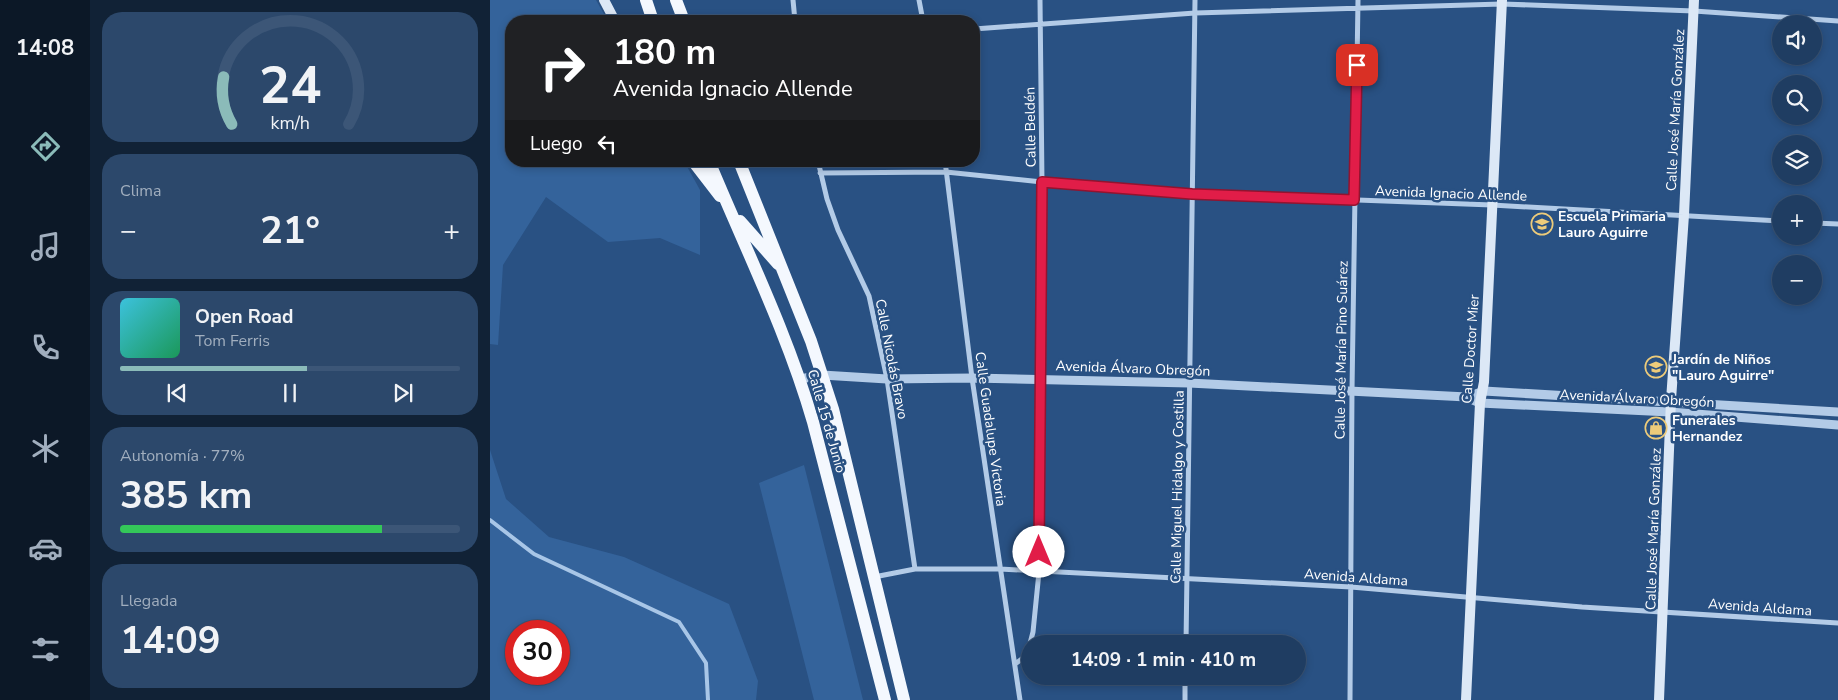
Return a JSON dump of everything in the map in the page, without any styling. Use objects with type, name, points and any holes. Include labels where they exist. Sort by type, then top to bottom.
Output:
[{"type":"main road","points":[[604,0],[612,15]]},
{"type":"main road","points":[[646,0],[651,15]]},
{"type":"main road","points":[[676,0],[682,15]]},
{"type":"main road","name":"Calle José María González","points":[[1659,700],[1664,612],[1670,412],[1684,215],[1694,0]]},
{"type":"main road","name":"Calle Doctor Mier","points":[[1466,700],[1480,403],[1484,391],[1502,2]]},
{"type":"main road","points":[[698,167],[783,270]]},
{"type":"main road","name":"Calle 15 de Junio","points":[[712,167],[779,324],[800,379],[823,459],[885,700]]},
{"type":"main road","name":"Calle 15 de Junio","points":[[742,167],[822,375],[838,426],[904,700]]},
{"type":"street","points":[[792,0],[794,15]]},
{"type":"street","points":[[919,0],[922,15]]},
{"type":"street","name":"Calle Beldén","points":[[1015,664],[1027,655],[1033,632],[1039,572],[1038,379],[1042,182],[1040,0]]},
{"type":"street","name":"Calle Miguel Hidalgo y Costilla","points":[[1186,635],[1196,0]]},
{"type":"street","name":"Calle José María Pino Suárez","points":[[1350,700],[1354,200],[1358,0]]},
{"type":"street","points":[[980,29],[1195,13],[1502,2],[1694,11],[1838,21]]},
{"type":"street","name":"Calle Nicolás Bravo","points":[[819,167],[838,230],[870,296],[887,379],[915,569]]},
{"type":"street","name":"Calle Guadalupe Victoria","points":[[945,167],[972,378],[1020,700]]},
{"type":"street","name":"Avenida Ignacio Allende","points":[[820,173],[946,172],[1192,194],[1492,205],[1772,220]]},
{"type":"street","points":[[1822,223],[1838,224]]},
{"type":"street","name":"Avenida Álvaro Obregón","points":[[800,379],[822,375],[887,379],[1038,379],[1352,390],[1466,397],[1480,403],[1670,412],[1838,425]]},
{"type":"street","name":"Avenida Álvaro Obregón","points":[[1466,397],[1484,391],[1671,400],[1838,412]]},
{"type":"street","name":"Avenida Aldama","points":[[874,578],[915,569],[1000,569],[1351,587],[1664,612],[1838,623]]},
{"type":"street","points":[[1185,685],[1185,700]]},
{"type":"shaded area","points":[[490,0],[596,0],[605,15],[505,15],[505,167],[687,167],[700,190],[700,255],[660,238],[608,242],[546,197],[503,265],[498,345],[490,344]]},
{"type":"shaded area","points":[[490,450],[506,499],[549,537],[624,557],[729,604],[758,681],[756,700],[490,700]]},
{"type":"shaded area","points":[[804,465],[863,700],[814,700],[759,483]]},
{"type":"waterway","points":[[490,520],[534,554],[679,622],[706,663],[708,700]]},
{"type":"place","name":"Escuela Primaria Lauro Aguirre","points":[[1542,224]]},
{"type":"place","name":"Jardín de Niños \"Lauro Aguirre\"","points":[[1656,367]]},
{"type":"place","name":"Funerales Hernandez","points":[[1656,428]]},
{"type":"route","points":[[1039,552],[1038,379],[1042,182],[1192,194],[1354,200],[1357,65]]}]
